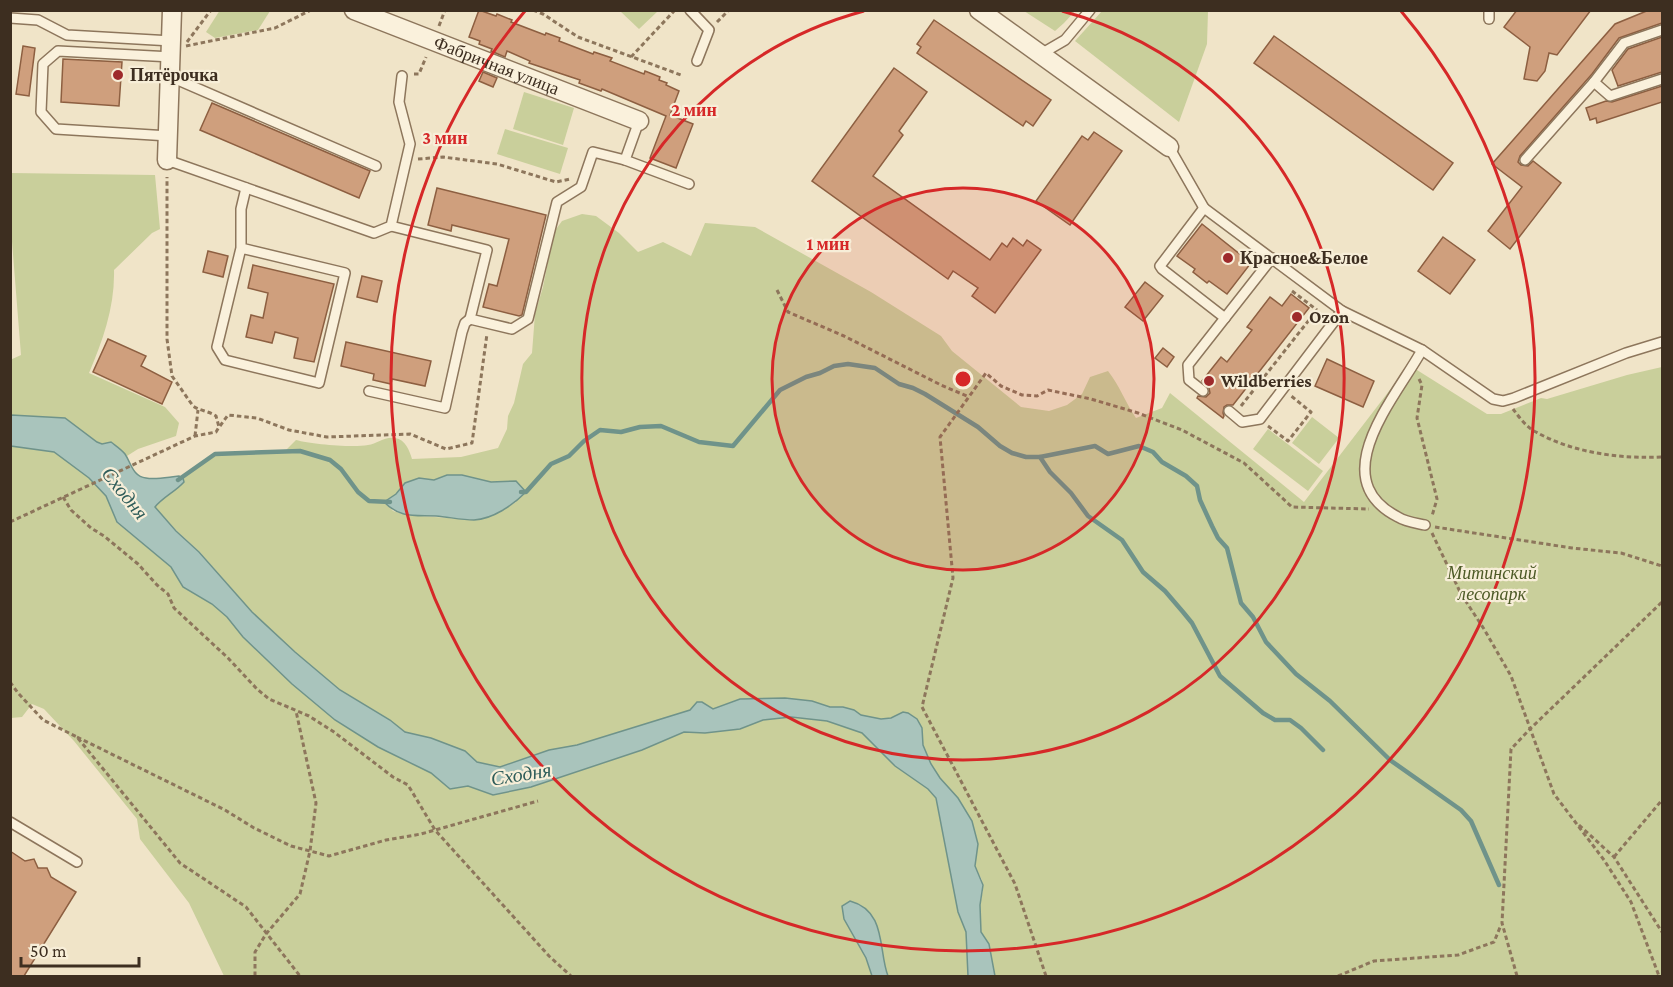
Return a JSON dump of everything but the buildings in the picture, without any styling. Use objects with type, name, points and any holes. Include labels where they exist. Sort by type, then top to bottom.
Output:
[{"type":"street","points":[[167,160],[172,10]]},
{"type":"street","name":"Фабричная улица","points":[[354,10],[639,121]]},
{"type":"street","points":[[984,12],[1169,147]]},
{"type":"lane","points":[[690,10],[709,30],[697,61]]},
{"type":"lane","points":[[1041,54],[1065,40],[1090,10]]},
{"type":"lane","points":[[10,18],[38,20],[68,35],[172,49]]},
{"type":"lane","points":[[1525,160],[1594,82],[1624,43],[1662,30]]},
{"type":"lane","points":[[169,136],[56,129],[41,112],[43,64],[58,51],[172,49]]},
{"type":"lane","points":[[391,226],[410,144],[399,102],[402,76]]},
{"type":"lane","points":[[171,78],[376,166]]},
{"type":"lane","points":[[1594,82],[1610,96],[1662,79]]},
{"type":"lane","points":[[625,160],[639,121]]},
{"type":"lane","points":[[1169,147],[1204,208],[1342,311],[1422,350],[1492,399],[1506,400],[1626,353],[1662,342]]},
{"type":"lane","points":[[470,319],[512,329],[528,319],[557,202],[581,187],[593,152],[625,160],[689,184]]},
{"type":"lane","points":[[167,160],[374,233],[391,226],[487,250],[470,319],[465,323],[462,332],[445,408],[369,391]]},
{"type":"lane","points":[[241,248],[345,273],[319,382],[225,360],[217,347],[241,248],[241,210],[246,188]]},
{"type":"lane","points":[[1204,208],[1160,266],[1225,318]]},
{"type":"lane","points":[[1203,390],[1189,380],[1188,365],[1272,258]]},
{"type":"lane","points":[[1231,413],[1242,422],[1260,419],[1342,311]]},
{"type":"lane","points":[[1422,350],[1372,432],[1365,455],[1364,470],[1366,483],[1374,497],[1385,509],[1399,518],[1427,526]]},
{"type":"lane","points":[[10,822],[77,862]]},
{"type":"path","points":[[211,10],[184,46],[275,28],[311,10]]},
{"type":"path","points":[[533,10],[578,37],[681,75]]},
{"type":"path","points":[[631,57],[675,10]]},
{"type":"path","points":[[709,30],[729,10]]},
{"type":"path","points":[[407,159],[443,157],[497,164],[556,182],[585,176]]},
{"type":"path","points":[[167,160],[167,339],[172,376],[198,410],[209,411],[216,416],[219,427]]},
{"type":"path","points":[[777,290],[788,312],[844,336],[967,399]]},
{"type":"path","points":[[1231,413],[1325,299]]},
{"type":"path","points":[[10,522],[133,463],[195,436],[216,432],[228,415],[257,418],[289,430],[327,436],[410,434],[446,449],[472,443],[489,323]]},
{"type":"path","points":[[1413,367],[1422,385],[1418,418],[1437,499],[1427,526],[1461,594],[1511,676],[1554,794],[1604,860],[1631,902],[1659,976]]},
{"type":"path","points":[[1046,976],[1016,884],[922,707],[953,578],[940,437],[967,399],[986,374],[1001,386],[1022,395],[1037,396],[1048,390],[1091,399],[1138,413],[1182,430],[1244,463],[1293,507],[1385,509]]},
{"type":"path","points":[[1260,419],[1288,441],[1311,411],[1282,389]]},
{"type":"path","points":[[1506,400],[1534,432],[1570,446],[1623,457],[1662,457]]},
{"type":"path","points":[[195,436],[198,410]]},
{"type":"path","points":[[63,497],[71,510],[138,564],[168,594],[174,608],[269,699],[334,732],[393,777],[408,785],[435,830],[549,956],[571,976]]},
{"type":"path","points":[[1427,526],[1572,548],[1621,553],[1662,566]]},
{"type":"path","points":[[1517,976],[1502,923],[1511,749],[1662,602]]},
{"type":"path","points":[[10,682],[43,720],[225,810],[254,828],[291,846],[329,856],[386,840],[435,830],[538,801]]},
{"type":"path","points":[[255,976],[255,952],[266,934],[300,894],[310,851],[316,803],[296,711]]},
{"type":"path","points":[[77,737],[180,863],[246,908],[300,976]]},
{"type":"path","points":[[1614,857],[1662,800]]},
{"type":"path","points":[[1572,819],[1614,857],[1662,932]]},
{"type":"path","points":[[1338,976],[1374,961],[1458,954],[1494,942],[1502,923]]},
{"type":"green space","points":[[220,10],[270,11],[258,30],[215,38],[206,32]]},
{"type":"green space","points":[[620,11],[658,11],[639,29]]},
{"type":"green space","points":[[1024,11],[1075,11],[1055,31]]},
{"type":"green space","points":[[1102,11],[1208,11],[1207,44],[1179,122],[1075,41]]},
{"type":"green space","points":[[524,92],[574,108],[563,145],[513,129]]},
{"type":"green space","points":[[505,129],[568,148],[560,174],[497,154]]},
{"type":"green space","points":[[11,173],[155,175],[160,229],[152,233],[114,270],[107,323],[89,373],[165,407],[179,423],[176,436],[138,449],[127,456],[118,447],[97,442],[65,418],[11,415],[10,360],[21,355],[11,229]]},
{"type":"green space","name":"Митинский лесопарк","points":[[582,214],[596,216],[619,233],[638,252],[663,242],[691,256],[705,223],[755,227],[871,292],[941,336],[952,351],[1021,407],[1049,411],[1067,405],[1082,394],[1090,377],[1108,371],[1136,418],[1162,408],[1170,393],[1304,502],[1409,365],[1487,414],[1501,414],[1541,398],[1547,399],[1662,367],[1662,976],[995,976],[989,944],[981,932],[980,905],[983,890],[982,880],[975,866],[978,844],[972,821],[958,798],[931,764],[923,745],[922,728],[913,716],[903,712],[891,718],[881,719],[861,715],[843,707],[830,707],[812,701],[785,698],[740,699],[713,709],[698,702],[690,710],[578,745],[549,750],[500,767],[477,762],[465,751],[431,738],[405,732],[390,720],[340,690],[252,612],[200,552],[155,507],[184,482],[183,478],[192,469],[215,454],[285,451],[296,440],[352,446],[368,445],[395,438],[404,443],[412,459],[461,457],[498,448],[507,429],[508,416],[514,403],[523,364],[532,353],[535,314],[554,232],[562,221]],"holes":[[[447,475],[462,475],[491,482],[516,481],[516,502],[503,510],[477,520],[406,515],[393,511],[385,502],[419,478],[434,480]]]},
{"type":"green space","points":[[1312,417],[1339,438],[1319,464],[1292,443]]},
{"type":"green space","points":[[1268,429],[1323,471],[1308,491],[1253,449]]},
{"type":"green space","points":[[10,446],[54,452],[89,478],[106,496],[117,523],[171,567],[183,587],[212,604],[227,617],[243,637],[292,684],[335,720],[378,747],[431,773],[450,789],[468,786],[493,795],[531,787],[642,750],[684,732],[705,733],[740,729],[763,720],[791,717],[827,721],[863,733],[895,766],[928,789],[936,798],[958,912],[966,932],[968,976],[888,976],[887,972],[858,942],[872,976],[224,976],[189,903],[140,839],[137,819],[74,741],[44,709],[32,704],[22,717],[11,718]]},
{"type":"water","name":"Сходня","points":[[11,415],[65,418],[97,442],[102,444],[111,442],[125,454],[138,475],[154,479],[179,476],[183,478],[184,482],[155,507],[252,612],[340,690],[390,720],[405,732],[431,738],[465,751],[477,762],[500,767],[549,750],[577,745],[690,710],[697,702],[702,702],[713,709],[740,699],[785,698],[812,701],[830,707],[843,707],[861,715],[881,719],[891,718],[903,712],[908,713],[917,719],[922,728],[923,745],[931,764],[958,798],[972,821],[978,844],[975,866],[983,885],[980,905],[981,932],[989,944],[995,976],[968,976],[966,932],[958,912],[936,798],[928,789],[895,766],[862,733],[827,721],[791,717],[763,720],[740,729],[705,733],[684,732],[642,750],[531,787],[493,795],[468,786],[450,789],[431,773],[378,747],[335,720],[292,684],[243,637],[227,617],[212,604],[183,587],[171,567],[117,522],[106,496],[89,478],[54,452],[11,446]]},
{"type":"water","points":[[447,475],[462,475],[491,482],[516,481],[526,492],[502,510],[488,517],[474,520],[402,514],[384,502],[396,494],[405,483],[419,478],[434,480]]},
{"type":"water","points":[[850,901],[862,906],[876,922],[888,976],[872,976],[866,958],[844,919],[842,906]]},
{"type":"waterway","points":[[521,492],[526,492],[551,464],[569,456],[584,441],[600,430],[621,432],[640,427],[661,426],[699,442],[733,446],[780,390],[834,366],[848,364],[875,368],[899,384],[925,394],[978,427],[1012,453],[1026,457],[1040,457],[1088,516],[1122,540],[1143,572],[1165,591],[1183,612],[1192,623],[1220,676],[1263,713],[1275,720],[1290,720],[1323,750]]},
{"type":"waterway","points":[[1040,457],[1095,446],[1108,454],[1139,446],[1153,452],[1162,462],[1186,476],[1197,486],[1200,500],[1212,526],[1218,538],[1227,548],[1241,603],[1253,617],[1266,642],[1296,674],[1330,701],[1390,760],[1461,810],[1471,821],[1499,885]]},
{"type":"waterway","points":[[178,480],[215,454],[300,451],[330,460],[369,501],[390,502]]},
{"type":"place","name":"Пятёрочка","points":[[118,75]]},
{"type":"place","name":"Красное&Белое","points":[[1228,258]]},
{"type":"place","name":"Ozon","points":[[1297,317]]},
{"type":"place","name":"Wildberries","points":[[1209,381]]}]
